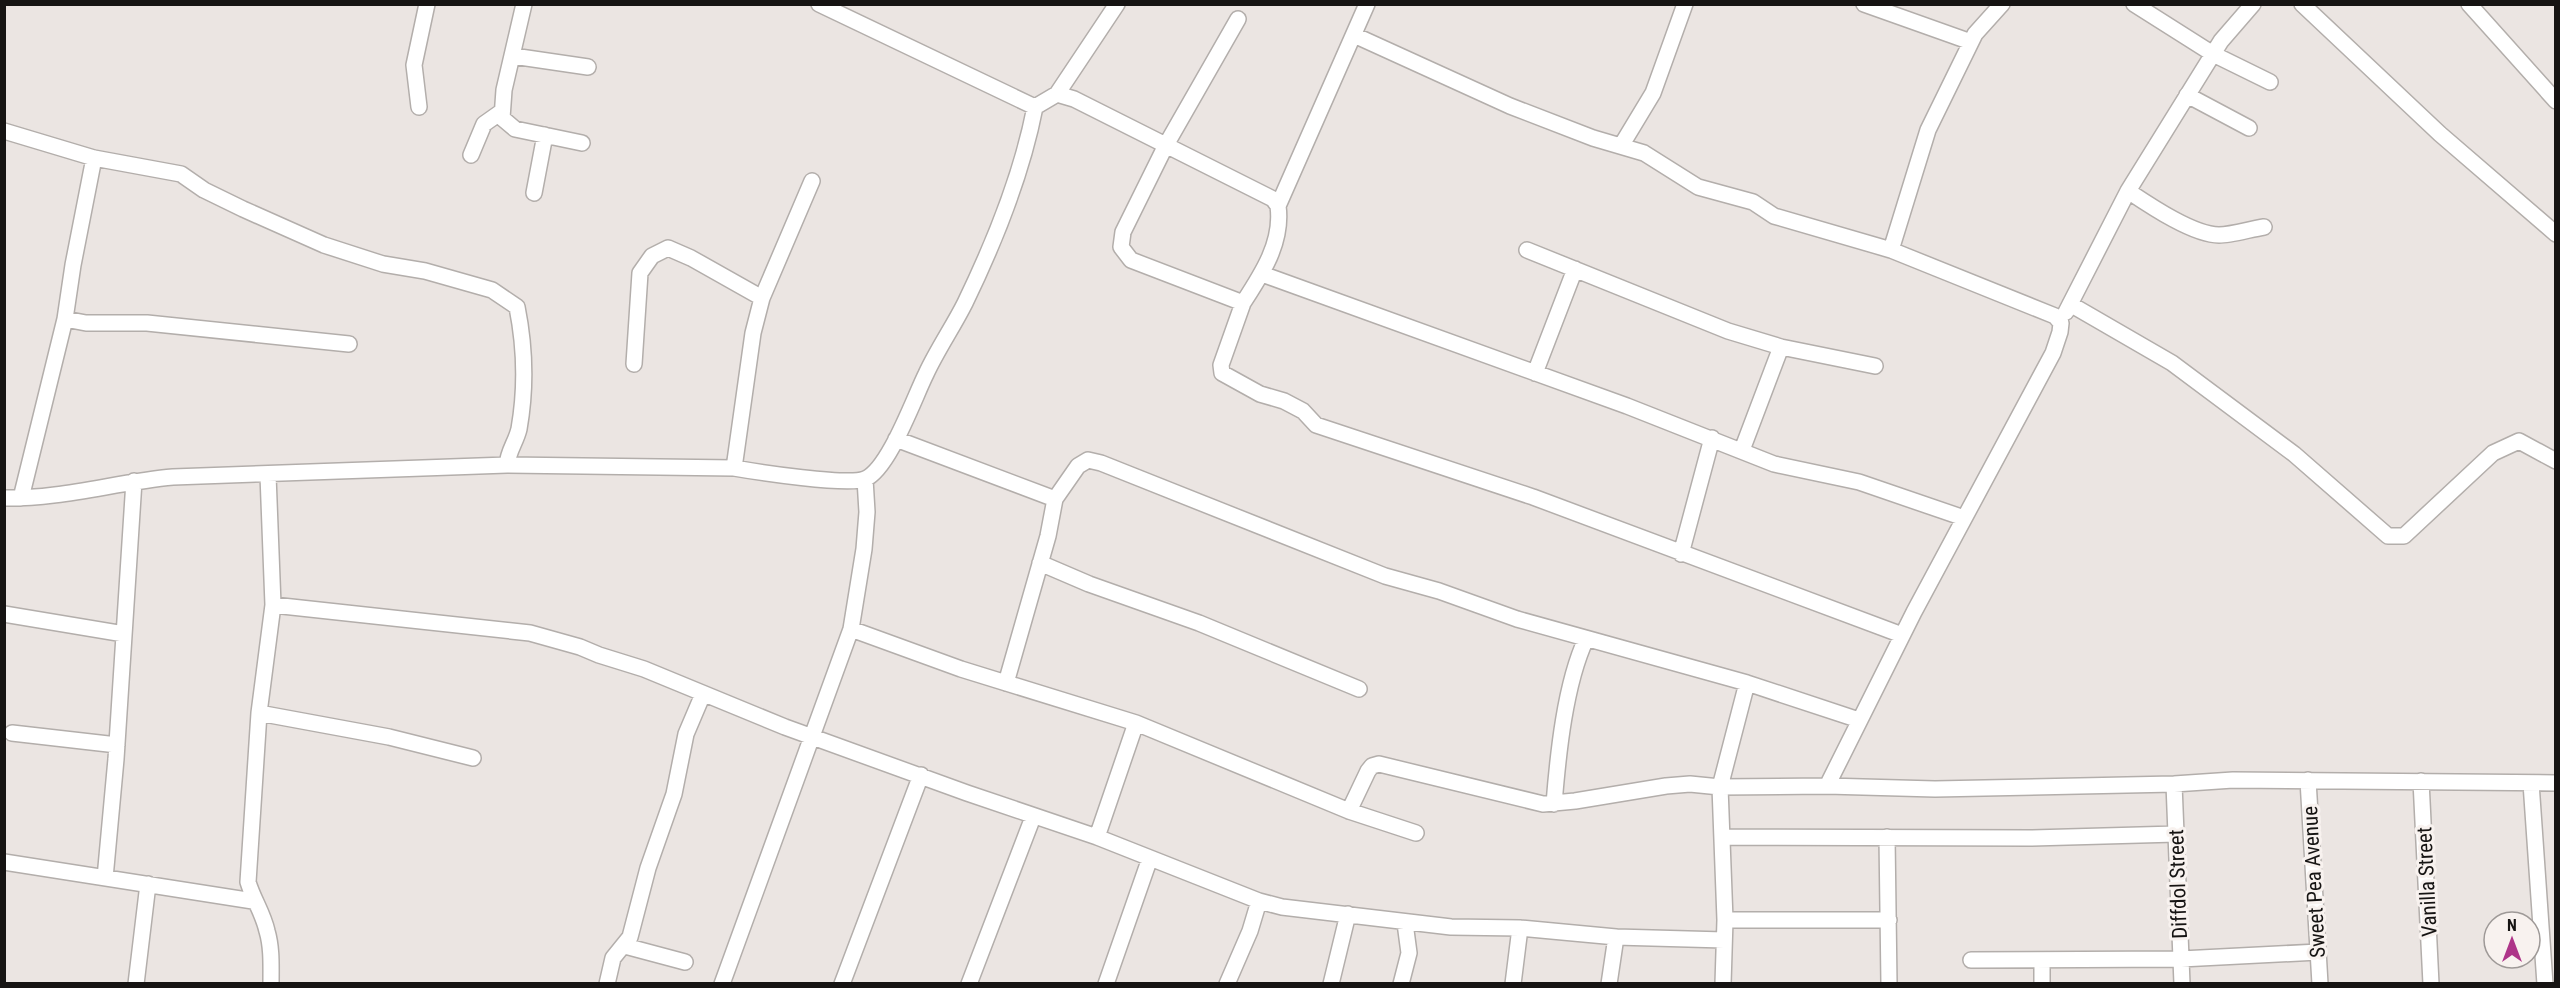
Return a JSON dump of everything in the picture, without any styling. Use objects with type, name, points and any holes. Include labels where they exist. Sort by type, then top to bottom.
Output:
[{"type":"street","points":[[419,106],[414,65],[427,4]]},
{"type":"street","points":[[524,4],[501,112],[504,122],[515,129],[582,143]]},
{"type":"street","points":[[819,4],[1035,107]]},
{"type":"street","points":[[4,498],[75,492],[134,481],[173,477],[507,465],[734,468],[842,480],[865,479],[880,468],[927,371],[965,303],[1023,161],[1035,107],[1057,94],[1118,4]]},
{"type":"street","points":[[1367,4],[1278,206],[1277,236],[1262,274],[1243,303],[1221,364],[1222,373],[1242,385],[1291,404],[1303,411],[1316,425],[1533,497],[1902,635]]},
{"type":"street","points":[[1621,146],[1653,93],[1685,4]]},
{"type":"street","points":[[1864,4],[1971,42]]},
{"type":"street","points":[[1891,250],[1929,130],[1975,34],[2002,4]]},
{"type":"street","points":[[2134,4],[2213,54],[2270,82]]},
{"type":"street","points":[[1827,786],[1902,635],[2053,353],[2061,323],[2128,191],[2221,41],[2253,4]]},
{"type":"street","points":[[2302,4],[2440,134],[2556,234]]},
{"type":"street","points":[[2469,4],[2556,101]]},
{"type":"street","points":[[1238,19],[1166,145],[1123,232],[1121,247],[1131,260],[1243,303]]},
{"type":"street","points":[[1354,35],[1510,106],[1653,158],[1698,187],[1753,202],[1774,216],[1891,250],[2055,316],[2061,323]]},
{"type":"street","points":[[513,56],[588,68]]},
{"type":"street","points":[[1057,94],[1074,99],[1166,145],[1272,199],[1278,206]]},
{"type":"street","points":[[2187,95],[2249,128]]},
{"type":"street","points":[[471,154],[484,124],[501,112]]},
{"type":"street","points":[[4,131],[94,158],[181,174],[204,190],[324,245],[383,264],[425,271],[492,290],[517,307],[524,340],[522,399],[518,432],[508,452],[507,465]]},
{"type":"street","points":[[534,193],[544,135]]},
{"type":"street","points":[[21,498],[65,319],[94,158]]},
{"type":"street","points":[[734,468],[753,333],[762,298],[812,181]]},
{"type":"street","points":[[2128,191],[2150,206],[2201,233],[2220,235],[2264,227]]},
{"type":"street","points":[[634,364],[640,273],[652,256],[668,248],[691,258],[762,298]]},
{"type":"street","points":[[1527,250],[1728,332],[1875,366]]},
{"type":"street","points":[[1535,373],[1575,269]]},
{"type":"street","points":[[1262,274],[1712,438],[1774,464],[1859,482],[1964,518]]},
{"type":"street","points":[[2070,304],[2172,363],[2294,454],[2388,536],[2404,536],[2493,453],[2519,441],[2556,461]]},
{"type":"street","points":[[65,319],[86,323],[147,323],[349,344]]},
{"type":"street","points":[[1742,450],[1781,346]]},
{"type":"street","points":[[1681,554],[1712,438]]},
{"type":"street","points":[[896,439],[1055,499]]},
{"type":"street","points":[[1006,683],[1053,516],[1055,499],[1078,466],[1088,460],[1101,463],[1384,576],[1440,591],[1517,619],[1748,683],[1859,720]]},
{"type":"street","points":[[268,475],[273,605],[259,713],[248,882],[268,932],[271,984]]},
{"type":"street","points":[[722,984],[851,629],[864,549],[867,512],[865,479]]},
{"type":"street","points":[[105,878],[117,744],[134,481]]},
{"type":"street","points":[[1040,562],[1089,584],[1199,623],[1359,689]]},
{"type":"street","points":[[273,605],[530,633],[580,647],[644,669],[785,727],[1033,817],[1097,837],[1206,878],[1259,901],[1282,907],[1463,928],[1520,928],[1616,937],[1724,940]]},
{"type":"street","points":[[4,614],[124,634]]},
{"type":"street","points":[[851,629],[1006,683],[1136,723],[1349,810],[1416,833]]},
{"type":"street","points":[[1554,804],[1560,749],[1570,693],[1586,639]]},
{"type":"street","points":[[1723,984],[1724,837],[1720,787],[1748,683]]},
{"type":"street","points":[[607,984],[613,958],[630,937],[648,867],[674,794],[686,734],[703,694]]},
{"type":"street","points":[[259,713],[388,737],[473,758]]},
{"type":"street","points":[[1097,837],[1136,723]]},
{"type":"street","points":[[12,733],[117,744]]},
{"type":"street","points":[[1349,810],[1368,771],[1372,766],[1379,765],[1543,804],[1690,784],[1720,787],[1827,786],[1935,789],[2174,784],[2233,780],[2556,783]]},
{"type":"street","points":[[842,984],[921,775]]},
{"type":"street","name":"Sweet Pea Avenue","points":[[2308,780],[2320,984]]},
{"type":"street","name":"Vanilla Street","points":[[2421,781],[2431,984]]},
{"type":"street","points":[[2531,783],[2546,984]]},
{"type":"street","name":"Diffdol Street","points":[[2174,784],[2182,984]]},
{"type":"street","points":[[969,984],[1033,817]]},
{"type":"street","points":[[1724,837],[2031,838],[2176,834]]},
{"type":"street","points":[[1887,837],[1889,984]]},
{"type":"street","points":[[1107,984],[1149,858]]},
{"type":"street","points":[[4,862],[254,901]]},
{"type":"street","points":[[136,984],[148,884]]},
{"type":"street","points":[[1227,984],[1250,931],[1259,901]]},
{"type":"street","points":[[1331,984],[1348,914]]},
{"type":"street","points":[[1725,920],[1889,920]]},
{"type":"street","points":[[1401,984],[1409,953],[1405,923]]},
{"type":"street","points":[[1514,984],[1520,928]]},
{"type":"street","points":[[1609,984],[1616,937]]},
{"type":"street","points":[[625,946],[685,962]]},
{"type":"street","points":[[1971,960],[2181,959],[2318,952]]},
{"type":"street","points":[[2042,960],[2042,984]]}]
